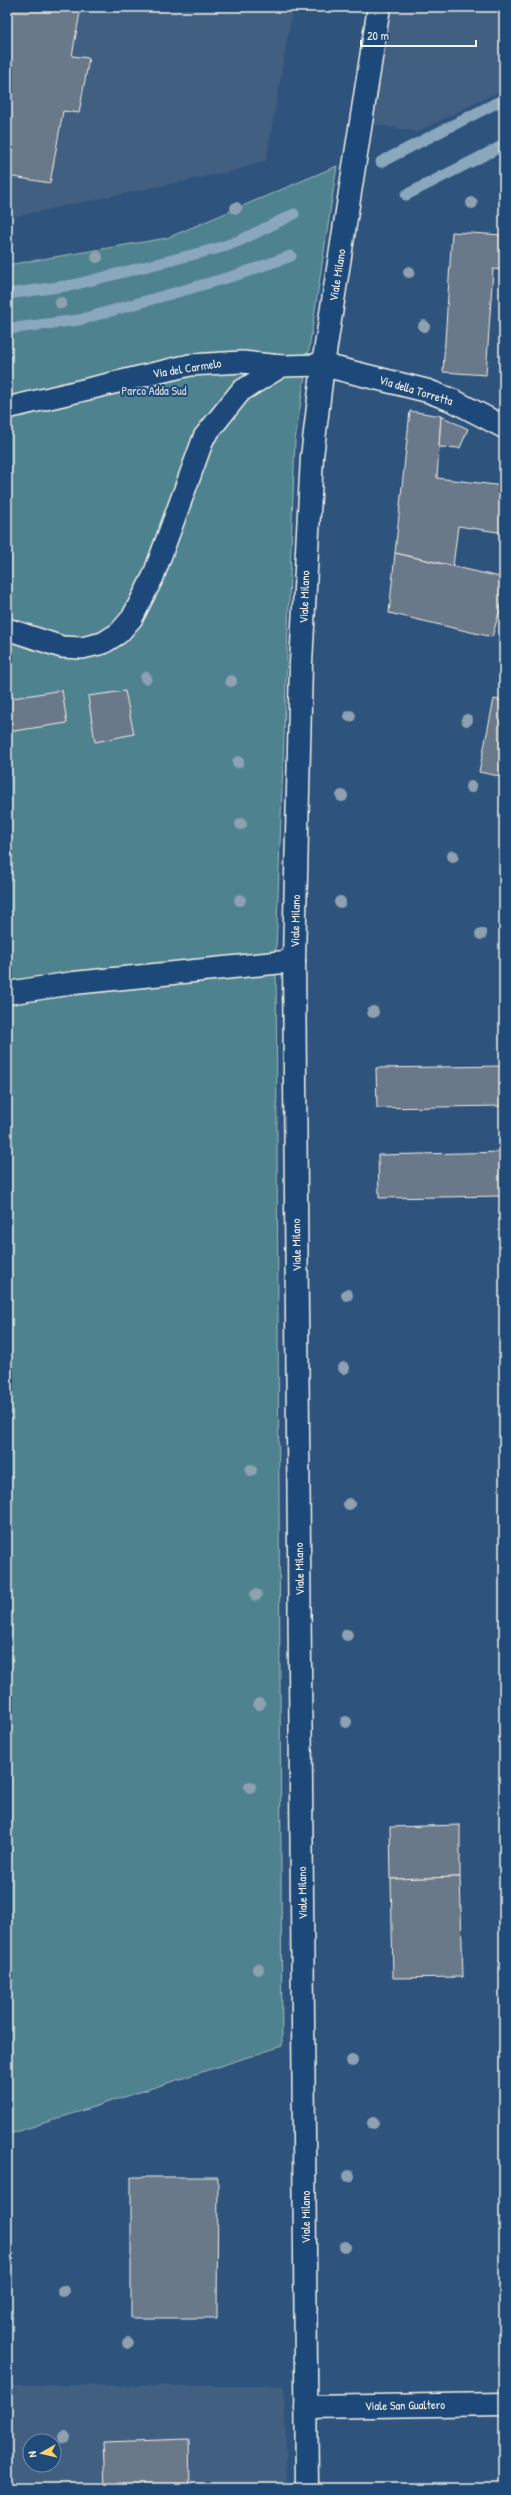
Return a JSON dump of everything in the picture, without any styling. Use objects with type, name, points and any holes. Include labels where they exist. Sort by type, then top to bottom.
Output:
[{"type":"street","name":"Viale Milano","points":[[307,2488],[294,961],[301,663],[312,457],[323,365],[379,7]]},
{"type":"street","name":"Via della Torretta","points":[[323,365],[428,392],[454,401],[504,427]]},
{"type":"street","points":[[7,993],[74,983],[294,961]]},
{"type":"street","name":"Viale San Gualtero","points":[[306,2407],[504,2404]]},
{"type":"lane","name":"Via del Carmelo","points":[[7,408],[190,365],[242,362],[282,366],[323,365]]},
{"type":"lane","points":[[7,629],[62,647],[82,648],[103,643],[119,633],[132,618],[153,577],[204,437],[241,391],[282,366]]},
{"type":"shaded area","points":[[7,7],[293,7],[266,161],[233,171],[7,218]]},
{"type":"shaded area","points":[[383,7],[504,7],[504,89],[417,132],[364,122]]},
{"type":"shaded area","points":[[7,2385],[284,2386],[287,2488],[7,2488]]},
{"type":"green space","name":"Parco Adda Sud","points":[[337,166],[295,441],[276,951],[282,2046],[7,2135],[7,265],[167,238]]},
{"type":"building","points":[[7,7],[81,7],[72,56],[89,58],[79,113],[63,111],[50,183],[7,176]]},
{"type":"building","points":[[452,232],[504,235],[504,270],[493,269],[486,375],[443,372]]},
{"type":"building","points":[[410,411],[441,416],[437,478],[504,486],[504,533],[458,526],[453,566],[395,553]]},
{"type":"building","points":[[441,416],[468,429],[460,448],[439,447]]},
{"type":"building","points":[[395,553],[504,578],[504,596],[492,637],[389,613]]},
{"type":"building","points":[[504,596],[504,610],[500,608]]},
{"type":"building","points":[[62,690],[67,723],[7,732],[7,699]]},
{"type":"building","points":[[125,691],[134,734],[95,742],[88,696]]},
{"type":"building","points":[[494,699],[504,701],[504,777],[479,772]]},
{"type":"building","points":[[504,1066],[504,1106],[377,1108],[376,1068]]},
{"type":"building","points":[[504,1152],[504,1196],[379,1198],[378,1155]]},
{"type":"building","points":[[460,1825],[460,1877],[391,1879],[390,1827]]},
{"type":"building","points":[[460,1877],[463,1977],[393,1978],[391,1879]]},
{"type":"building","points":[[131,2177],[218,2177],[217,2318],[131,2318]]},
{"type":"building","points":[[189,2439],[190,2488],[105,2488],[103,2442]]},
{"type":"waterway","points":[[381,162],[504,99]]},
{"type":"waterway","points":[[406,195],[504,145]]},
{"type":"waterway","points":[[7,294],[73,285],[219,248],[239,241],[294,214]]},
{"type":"waterway","points":[[7,329],[79,320],[237,275],[291,256]]}]
